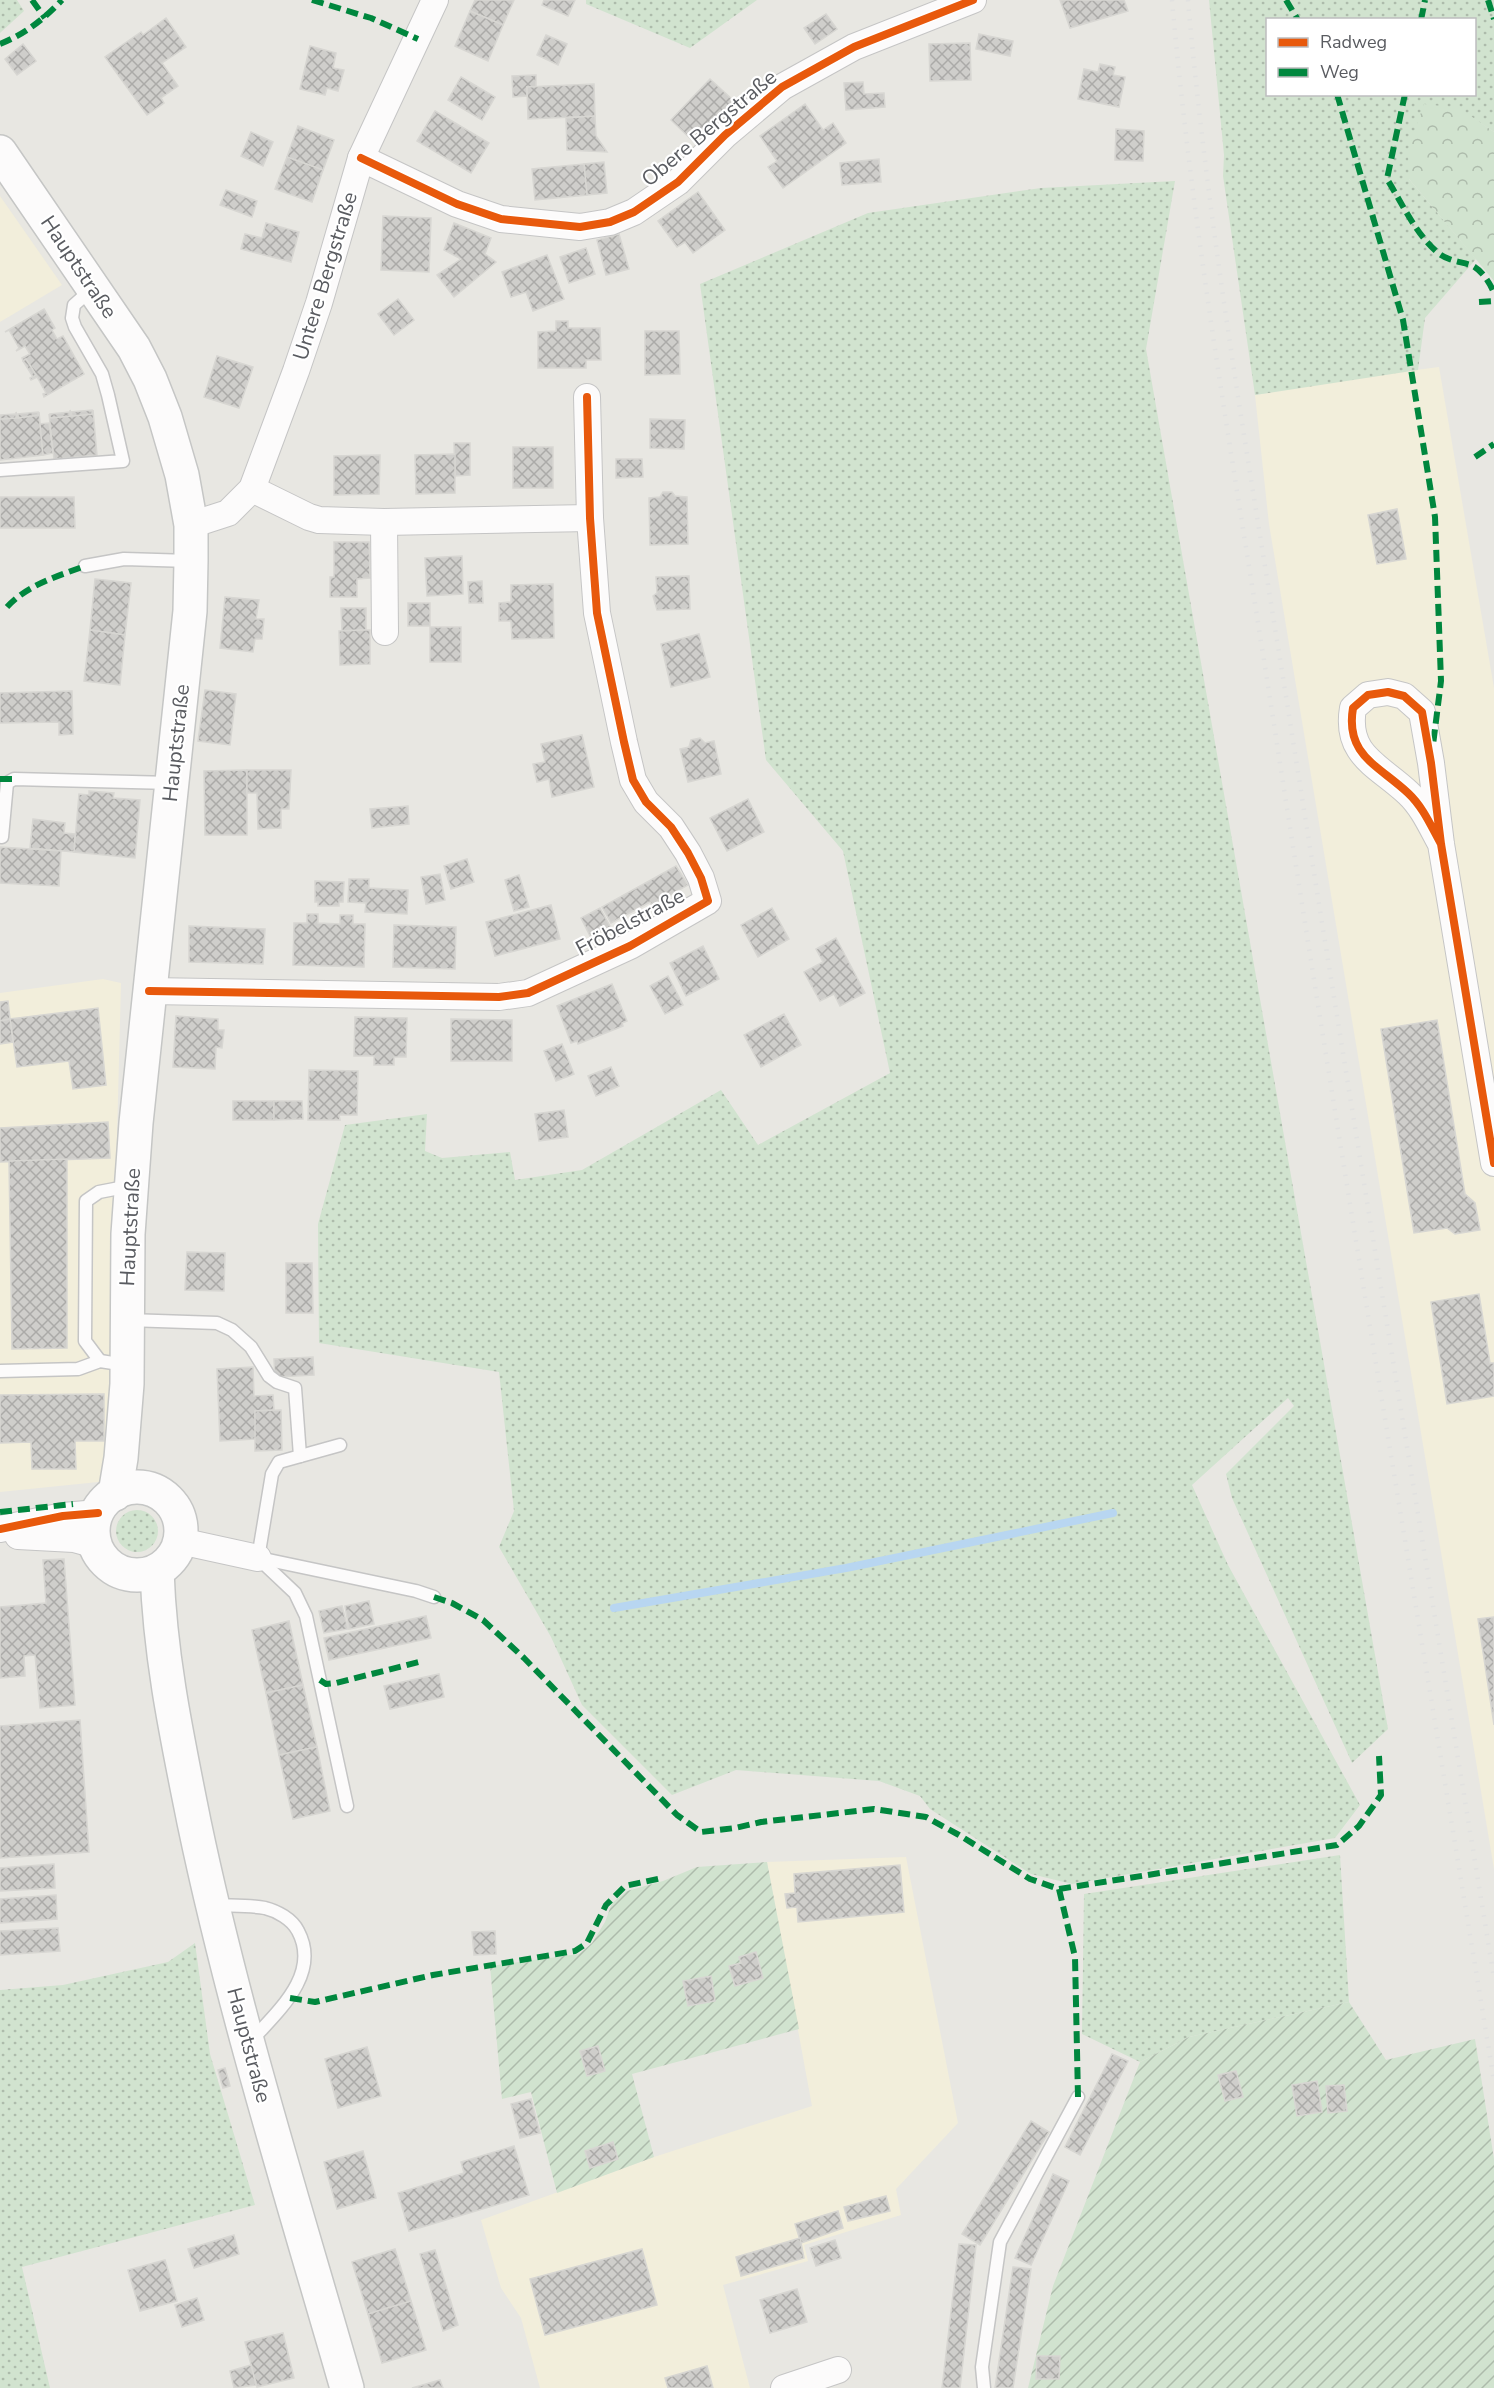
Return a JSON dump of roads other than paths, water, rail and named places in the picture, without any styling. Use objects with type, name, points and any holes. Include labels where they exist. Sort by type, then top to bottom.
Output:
[{"type":"main road","name":"Hauptstraße","points":[[0,152],[134,348],[150,379],[165,417],[182,475],[191,525],[190,611],[149,991],[132,1186],[127,1320],[118,1370],[121,1458],[103,1517]]},
{"type":"main road","name":"Hauptstraße","points":[[118,1370],[147,1489]]},
{"type":"main road","points":[[147,1489],[165,1497],[177,1513],[181,1532],[180,1541],[172,1559],[142,1572],[119,1571],[105,1561],[103,1517],[125,1490],[147,1489]]},
{"type":"main road","name":"Hauptstraße","points":[[142,1572],[212,1905],[248,2044],[347,2388]]},
{"type":"street","name":"Untere Bergstraße","points":[[191,525],[228,513],[252,489],[319,303],[361,158],[435,0]]},
{"type":"street","name":"Obere Bergstraße","points":[[361,158],[457,204],[501,219],[580,227],[610,222],[634,212],[678,182],[725,135],[782,87],[854,47],[973,0]]},
{"type":"street","name":"Fröbelstraße","points":[[149,991],[499,998],[528,993],[630,946],[708,901],[701,878],[688,853],[671,827],[646,802],[633,780],[597,613],[590,518],[587,398]]},
{"type":"street","points":[[252,489],[319,520],[384,522],[590,518]]},
{"type":"street","points":[[384,522],[385,632]]},
{"type":"street","points":[[1441,844],[1423,810],[1360,751],[1351,731],[1351,720],[1353,708],[1368,695],[1388,692],[1404,696],[1422,712],[1441,844],[1494,1163]]},
{"type":"street","points":[[0,1528],[63,1516],[103,1517]]},
{"type":"street","points":[[0,1536],[45,1536],[74,1539],[103,1517]]},
{"type":"street","points":[[180,1541],[258,1558]]},
{"type":"street","points":[[784,2388],[838,2370]]},
{"type":"lane","points":[[0,470],[123,461],[102,374],[72,318],[74,305],[93,288]]},
{"type":"lane","points":[[85,566],[124,559],[191,561]]},
{"type":"lane","points":[[2,837],[7,783],[14,779],[172,783]]},
{"type":"lane","points":[[118,1370],[86,1341],[86,1201],[99,1192],[132,1186]]},
{"type":"lane","points":[[127,1320],[217,1323],[232,1330],[251,1347],[269,1376],[277,1382],[295,1388],[300,1456]]},
{"type":"lane","points":[[0,1371],[118,1370]]},
{"type":"lane","points":[[258,1558],[272,1474],[279,1462],[340,1445]]},
{"type":"lane","points":[[258,1558],[416,1591],[434,1597]]},
{"type":"lane","points":[[258,1558],[295,1593],[306,1616],[347,1806]]},
{"type":"lane","points":[[212,1905],[265,1908],[282,1915],[295,1925],[305,1944],[304,1967],[290,1998],[248,2044]]},
{"type":"lane","points":[[984,2388],[982,2367],[1000,2242],[1078,2097]]},
{"type":"waterway","points":[[614,1608],[846,1568],[1113,1513]]},
{"type":"railway","points":[[1172,0],[1192,186],[1218,372],[1330,1078],[1494,2081]]},
{"type":"railway","points":[[1188,0],[1208,188],[1235,374],[1343,1055],[1494,1978]]}]
